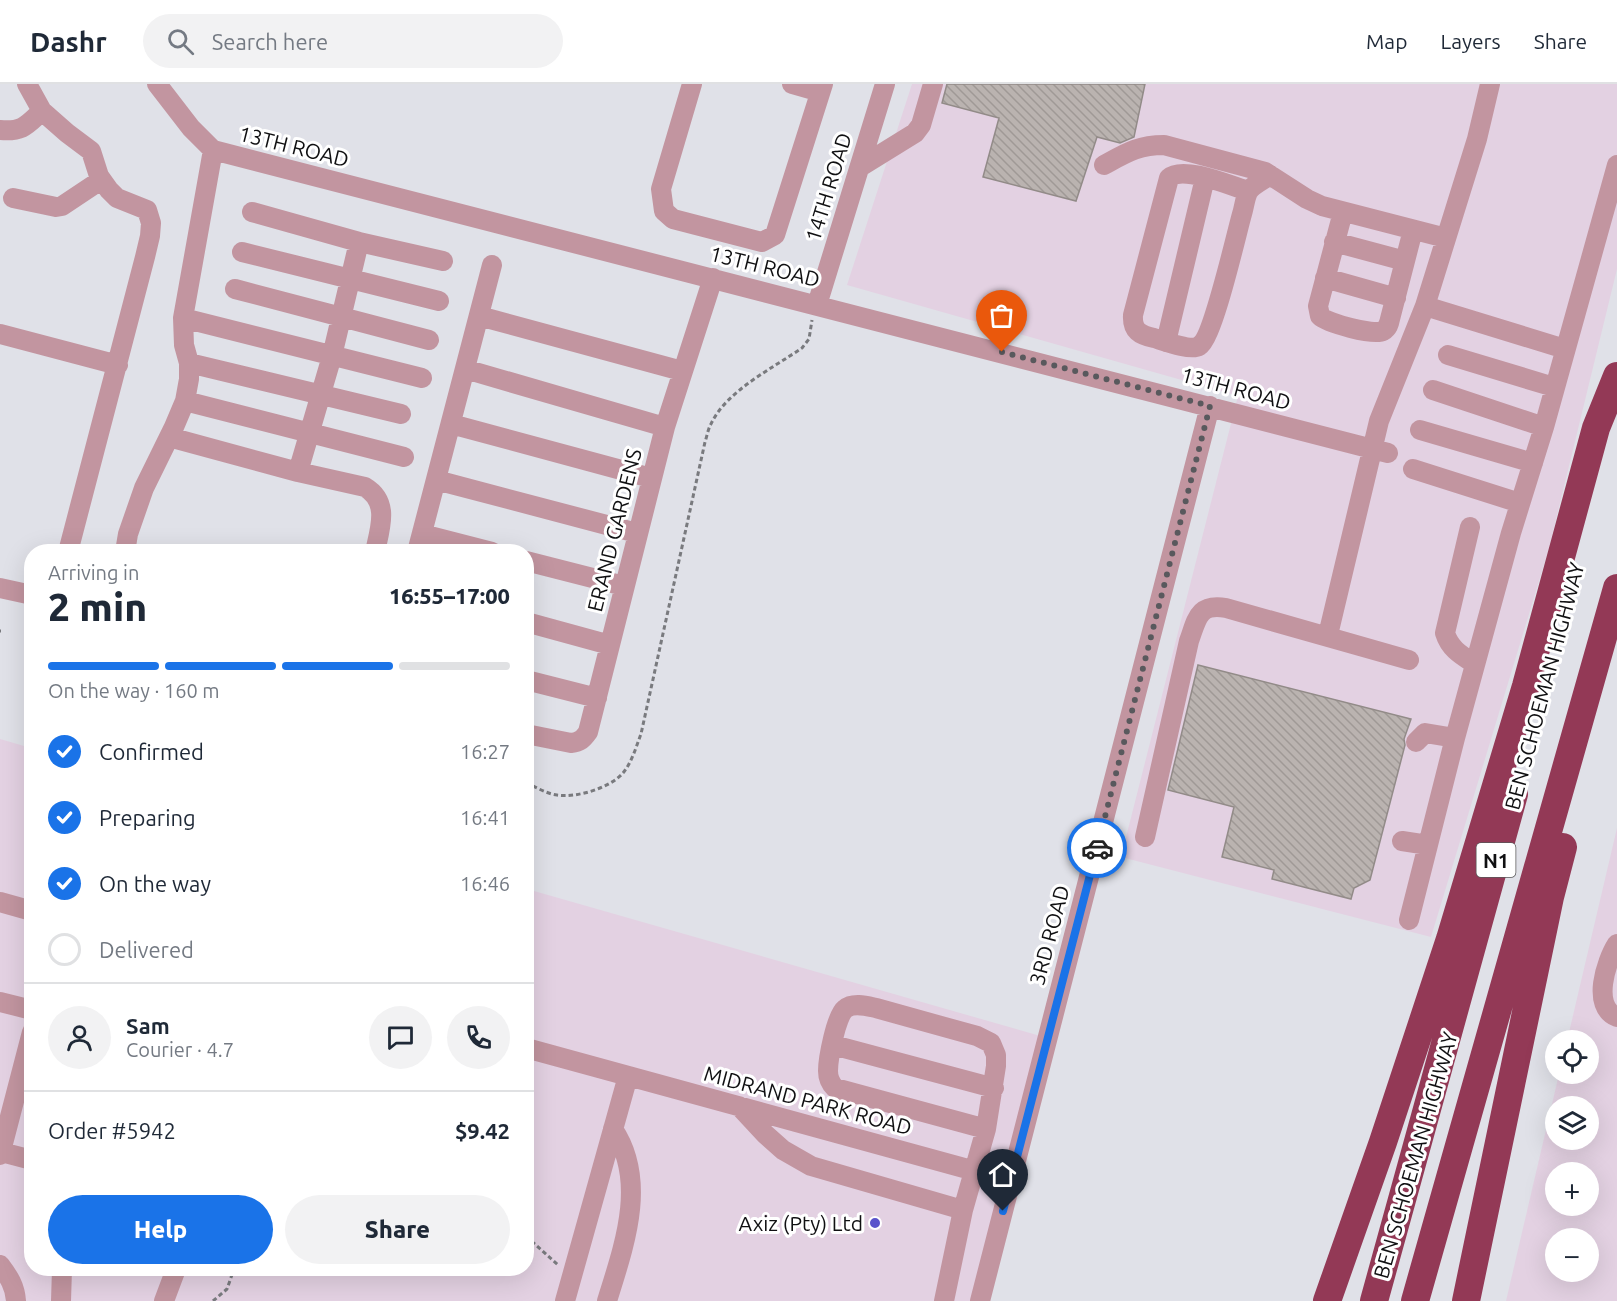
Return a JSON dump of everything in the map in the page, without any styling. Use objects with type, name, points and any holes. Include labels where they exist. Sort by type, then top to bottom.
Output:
[{"type":"highway","points":[[1327,1301],[1383,1142],[1450,939],[1526,686],[1596,428],[1617,376]]},
{"type":"highway","name":"BEN SCHOEMAN HIGHWAY","points":[[1374,1301],[1617,419]]},
{"type":"highway","name":"BEN SCHOEMAN HIGHWAY","points":[[1415,1301],[1617,588]]},
{"type":"highway","points":[[1466,1301],[1551,897],[1617,642]]},
{"type":"street","points":[[27,84],[42,111],[91,151],[101,180],[117,198],[143,207],[151,223],[150,236],[118,365],[70,544]]},
{"type":"street","name":"13TH ROAD","points":[[158,84],[191,128],[213,150],[1380,451]]},
{"type":"street","points":[[692,84],[661,189],[664,212],[673,219],[762,242],[775,235],[822,88],[792,84]]},
{"type":"street","name":"14TH ROAD","points":[[815,304],[885,84]]},
{"type":"street","points":[[860,166],[915,133],[924,115],[933,84]]},
{"type":"street","points":[[1328,635],[1380,451],[1387,399],[1425,306],[1477,139],[1490,84]]},
{"type":"street","points":[[0,130],[12,131],[24,128],[42,111]]},
{"type":"street","points":[[1104,165],[1135,148],[1164,145],[1251,167],[1270,175],[1307,199],[1343,212],[1446,238]]},
{"type":"street","points":[[126,544],[144,488],[184,401],[189,379],[183,318],[213,150]]},
{"type":"street","points":[[1409,920],[1475,664],[1617,165]]},
{"type":"street","points":[[1248,191],[1205,178],[1176,174],[1169,178],[1133,315],[1133,327],[1137,332],[1194,348],[1203,343],[1207,336],[1248,191],[1270,175]]},
{"type":"street","points":[[1166,342],[1205,178]]},
{"type":"street","points":[[13,198],[56,207],[62,206],[101,180]]},
{"type":"street","points":[[252,212],[359,242],[443,261]]},
{"type":"street","points":[[1343,212],[1318,312],[1322,319],[1329,322],[1372,332],[1381,332],[1388,326],[1413,230]]},
{"type":"street","points":[[298,472],[332,356],[359,242]]},
{"type":"street","points":[[1334,242],[1405,261]]},
{"type":"street","points":[[242,252],[439,301]]},
{"type":"street","points":[[419,543],[492,266]]},
{"type":"street","name":"ERAND GARDENS","points":[[534,736],[564,742],[578,742],[588,732],[664,426],[713,278]]},
{"type":"street","points":[[1325,278],[1396,298]]},
{"type":"street","points":[[235,289],[429,340]]},
{"type":"street","points":[[1425,306],[1565,349]]},
{"type":"street","points":[[479,316],[682,371]]},
{"type":"street","points":[[183,318],[422,378]]},
{"type":"street","points":[[0,334],[118,365]]},
{"type":"street","points":[[1448,355],[1554,387]]},
{"type":"street","points":[[189,363],[401,414]]},
{"type":"street","points":[[465,369],[664,426]]},
{"type":"street","points":[[1433,390],[1544,427]]},
{"type":"street","points":[[184,401],[404,457]]},
{"type":"street","name":"3RD ROAD","points":[[980,1301],[1210,406]]},
{"type":"street","points":[[451,424],[651,478]]},
{"type":"street","points":[[1420,430],[1533,463]]},
{"type":"street","points":[[169,437],[298,472],[365,487],[374,492],[379,501],[381,525],[377,544]]},
{"type":"street","points":[[1413,469],[1520,503]]},
{"type":"street","points":[[436,480],[637,533]]},
{"type":"street","points":[[1470,527],[1445,633],[1453,649],[1475,664]]},
{"type":"street","points":[[534,563],[624,586]]},
{"type":"street","points":[[0,588],[24,594]]},
{"type":"street","points":[[1145,837],[1189,641],[1198,615],[1209,607],[1226,608],[1328,635],[1409,660]]},
{"type":"street","points":[[534,624],[610,645]]},
{"type":"street","points":[[534,682],[597,698]]},
{"type":"street","points":[[1416,742],[1425,733],[1455,738]]},
{"type":"street","points":[[1402,841],[1428,845]]},
{"type":"street","points":[[0,902],[24,909]]},
{"type":"street","points":[[1617,944],[1607,962],[1603,981],[1605,1008],[1617,1017]]},
{"type":"street","points":[[0,1002],[24,1008]]},
{"type":"street","points":[[944,1301],[963,1210],[986,1129],[994,1088],[996,1055],[991,1043],[977,1036],[863,1005],[851,1006],[843,1010],[838,1018],[828,1072],[830,1082],[835,1088],[986,1129]]},
{"type":"street","points":[[833,1045],[994,1088]]},
{"type":"street","name":"MIDRAND PARK ROAD","points":[[534,1050],[975,1171]]},
{"type":"street","points":[[24,1062],[1,1147],[24,1157]]},
{"type":"street","points":[[565,1301],[628,1076]]},
{"type":"street","points":[[739,1106],[783,1150],[811,1166],[963,1210]]},
{"type":"street","points":[[607,1301],[622,1248],[630,1206],[627,1159],[624,1148],[613,1129]]},
{"type":"street","points":[[0,1265],[10,1277],[16,1301]]},
{"type":"street","points":[[61,1301],[62,1276]]},
{"type":"street","points":[[164,1301],[173,1276]]},
{"type":"path","points":[[534,786],[557,795],[580,794],[607,784],[622,774],[632,757],[641,734],[711,423],[724,404],[743,388],[802,348],[809,339],[815,304]]},
{"type":"path","points":[[534,1243],[571,1278]]},
{"type":"path","points":[[213,1301],[227,1289],[232,1276]]},
{"type":"shaded area","points":[[912,84],[1617,84],[1617,269],[1549,548],[1431,937],[1121,857],[1238,396],[847,285]]},
{"type":"shaded area","points":[[0,739],[24,746],[24,1276],[534,1276],[534,891],[1051,1039],[983,1301],[0,1301]]},
{"type":"shaded area","points":[[1617,828],[1617,1301],[1506,1301],[1545,1134],[1545,1150],[1599,1150],[1599,1096],[1554,1096],[1557,1084],[1599,1084],[1599,1030],[1570,1030]]},
{"type":"building","points":[[947,84],[1145,84],[1134,137],[1120,143],[1097,137],[1076,201],[983,177],[999,118],[942,103]]},
{"type":"building","points":[[1198,665],[1411,719],[1404,739],[1405,745],[1370,880],[1354,888],[1351,899],[1272,879],[1274,870],[1222,857],[1234,807],[1168,790]]},
{"type":"way so far","points":[[1002,352],[1210,406],[1097,848]]},
{"type":"place","name":"Axiz (Pty) Ltd","points":[[875,1223]]},
{"type":"route","points":[[1003,1211],[1097,848]]}]
